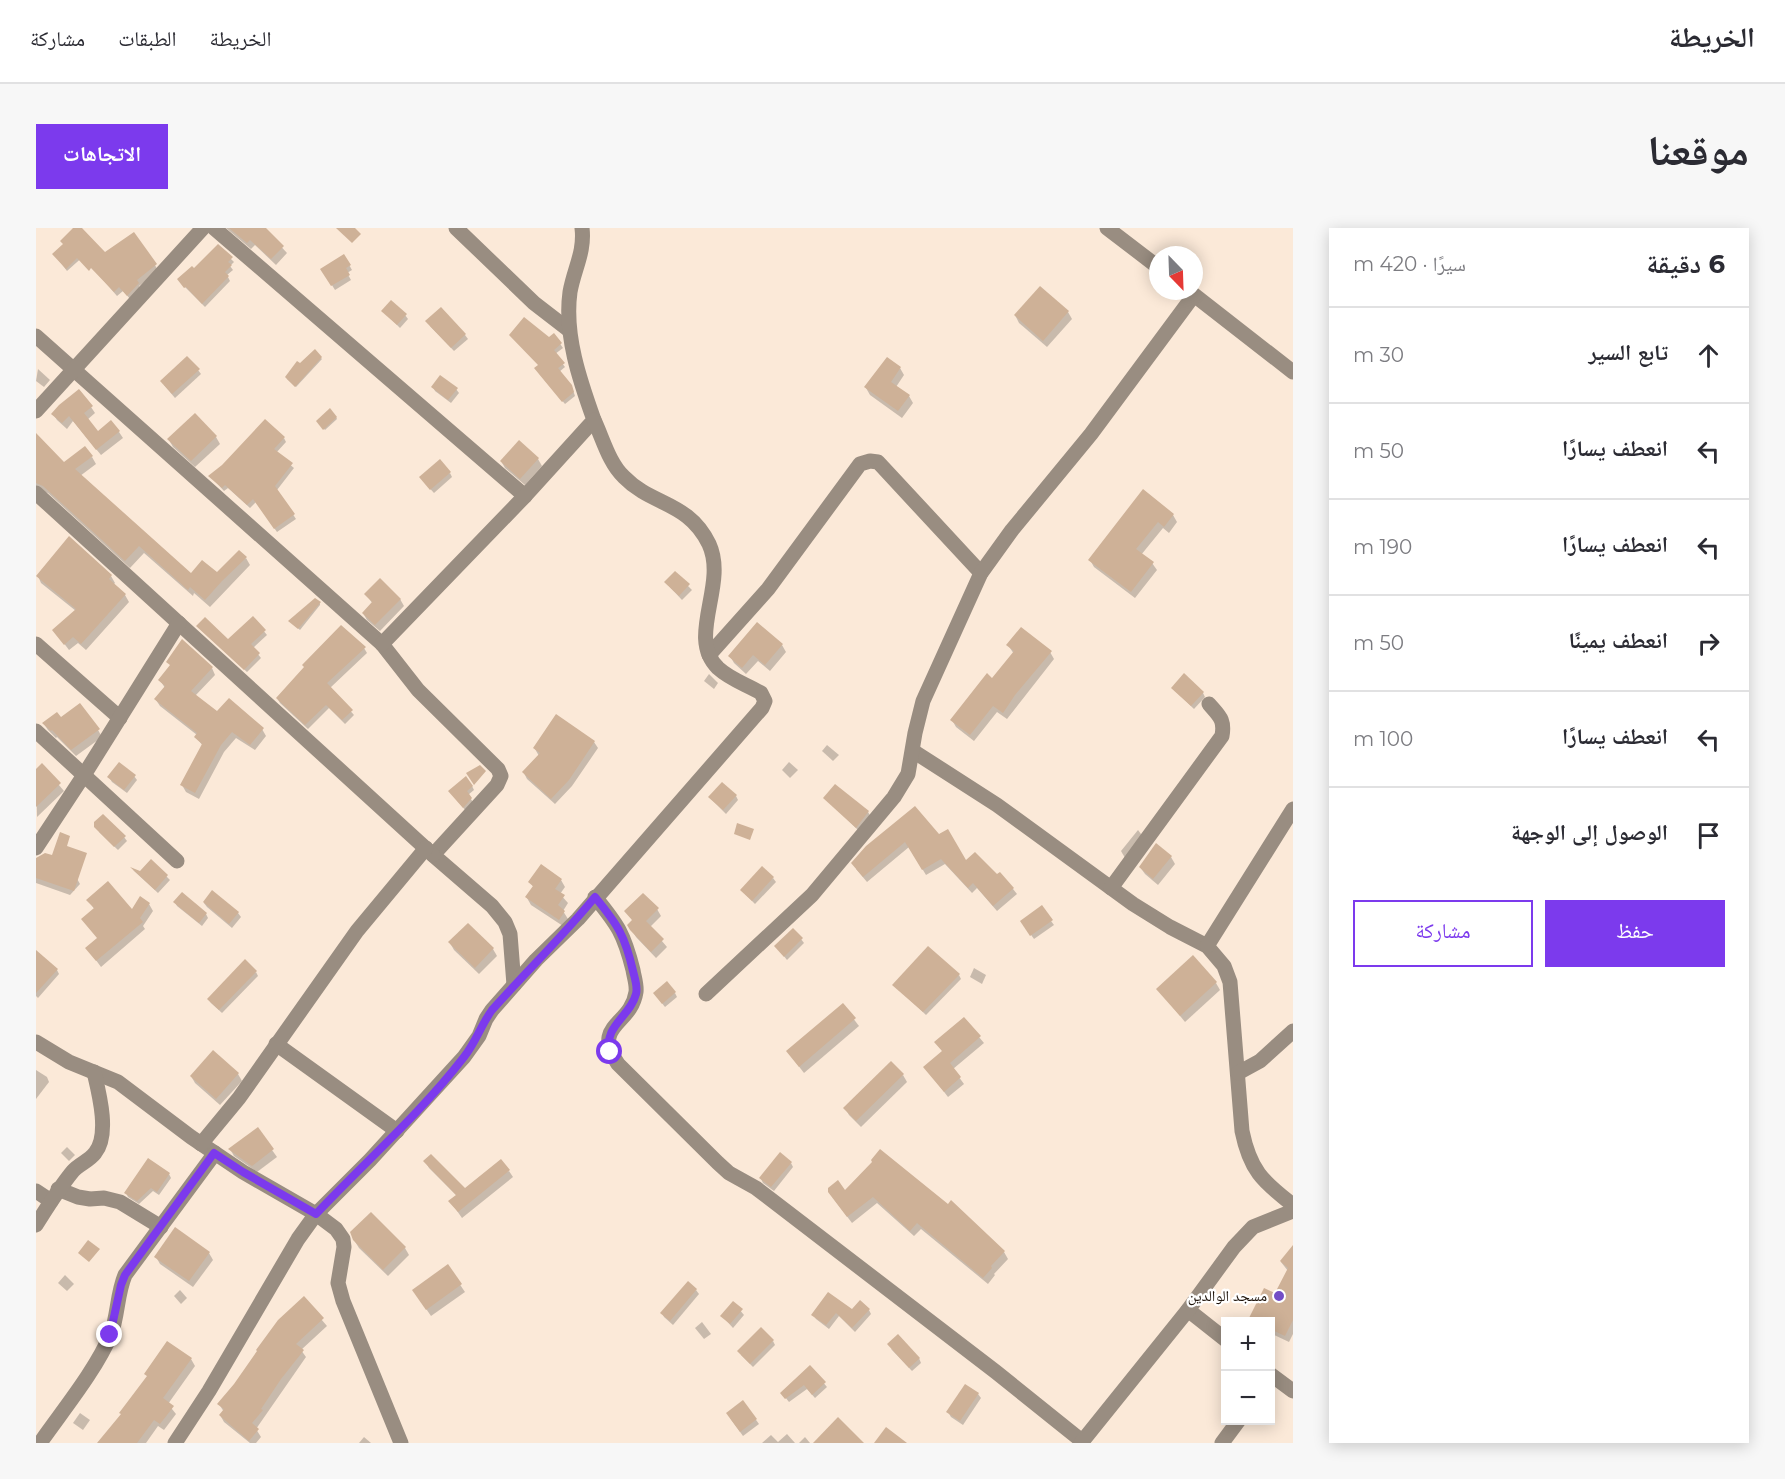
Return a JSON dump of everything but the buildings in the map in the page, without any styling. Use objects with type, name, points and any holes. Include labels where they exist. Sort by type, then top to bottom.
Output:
[{"type":"street","points":[[36,411],[203,228]]},
{"type":"street","points":[[214,228],[525,496]]},
{"type":"street","points":[[456,228],[534,303],[569,330]]},
{"type":"street","points":[[175,1443],[316,1214],[397,1131],[464,1057],[479,1036],[486,1018],[514,985],[578,919],[762,708],[765,700],[761,693],[732,680],[716,667],[709,655],[704,632],[716,569],[710,547],[700,529],[688,516],[624,478],[615,466],[594,420],[584,392],[569,330],[570,293],[583,244],[582,228]]},
{"type":"street","points":[[1107,228],[1149,260]]},
{"type":"street","points":[[706,994],[812,895],[894,797],[908,774],[923,701],[981,573],[1012,530],[1091,434],[1186,300]]},
{"type":"street","points":[[1200,300],[1293,372]]},
{"type":"street","points":[[36,336],[382,644],[418,690],[494,764],[501,776],[497,785],[429,852],[357,932],[239,1098],[201,1144]]},
{"type":"street","points":[[382,644],[525,496],[594,420]]},
{"type":"street","points":[[709,655],[768,589],[860,464],[870,461],[878,462],[981,573]]},
{"type":"street","points":[[36,492],[429,852],[492,906],[505,922],[510,934],[514,985]]},
{"type":"street","points":[[36,848],[84,776],[179,623]]},
{"type":"street","points":[[36,644],[120,718]]},
{"type":"street","points":[[1110,888],[1222,736],[1224,726],[1221,718],[1209,704]]},
{"type":"street","points":[[36,731],[177,861]]},
{"type":"street","points":[[913,751],[997,805],[1110,888],[1170,927],[1207,946],[1224,966],[1230,982],[1242,1131],[1246,1153],[1256,1171],[1270,1187],[1293,1205]]},
{"type":"street","points":[[1207,946],[1293,808]]},
{"type":"street","points":[[595,897],[619,927],[637,986],[636,995],[607,1042],[618,1064],[729,1173],[756,1188],[996,1372],[1082,1442],[1188,1310],[1234,1246],[1253,1227],[1293,1211]]},
{"type":"street","points":[[1238,1073],[1260,1061],[1293,1031]]},
{"type":"street","points":[[36,1042],[69,1062],[118,1082],[214,1153],[316,1214],[336,1229],[343,1239],[344,1247],[338,1283],[356,1335],[401,1443]]},
{"type":"street","points":[[276,1044],[397,1131]]},
{"type":"street","points":[[36,1225],[75,1169],[92,1157],[99,1148],[102,1114],[94,1072]]},
{"type":"street","points":[[40,1443],[110,1335],[125,1275],[214,1153]]},
{"type":"street","points":[[36,1191],[90,1199],[104,1198],[120,1202],[161,1227]]},
{"type":"street","points":[[1188,1310],[1221,1336]]},
{"type":"street","points":[[1275,1379],[1293,1391]]},
{"type":"street","points":[[1222,1443],[1235,1425]]},
{"type":"place","name":"مسجد الوالدين","points":[[1279,1296]]},
{"type":"route","points":[[110,1335],[125,1275],[214,1153],[316,1214],[428,1098],[464,1057],[479,1036],[492,1010],[536,960],[578,919],[595,897],[619,927],[628,949],[637,986],[636,995],[610,1034],[607,1042],[610,1052]]}]
